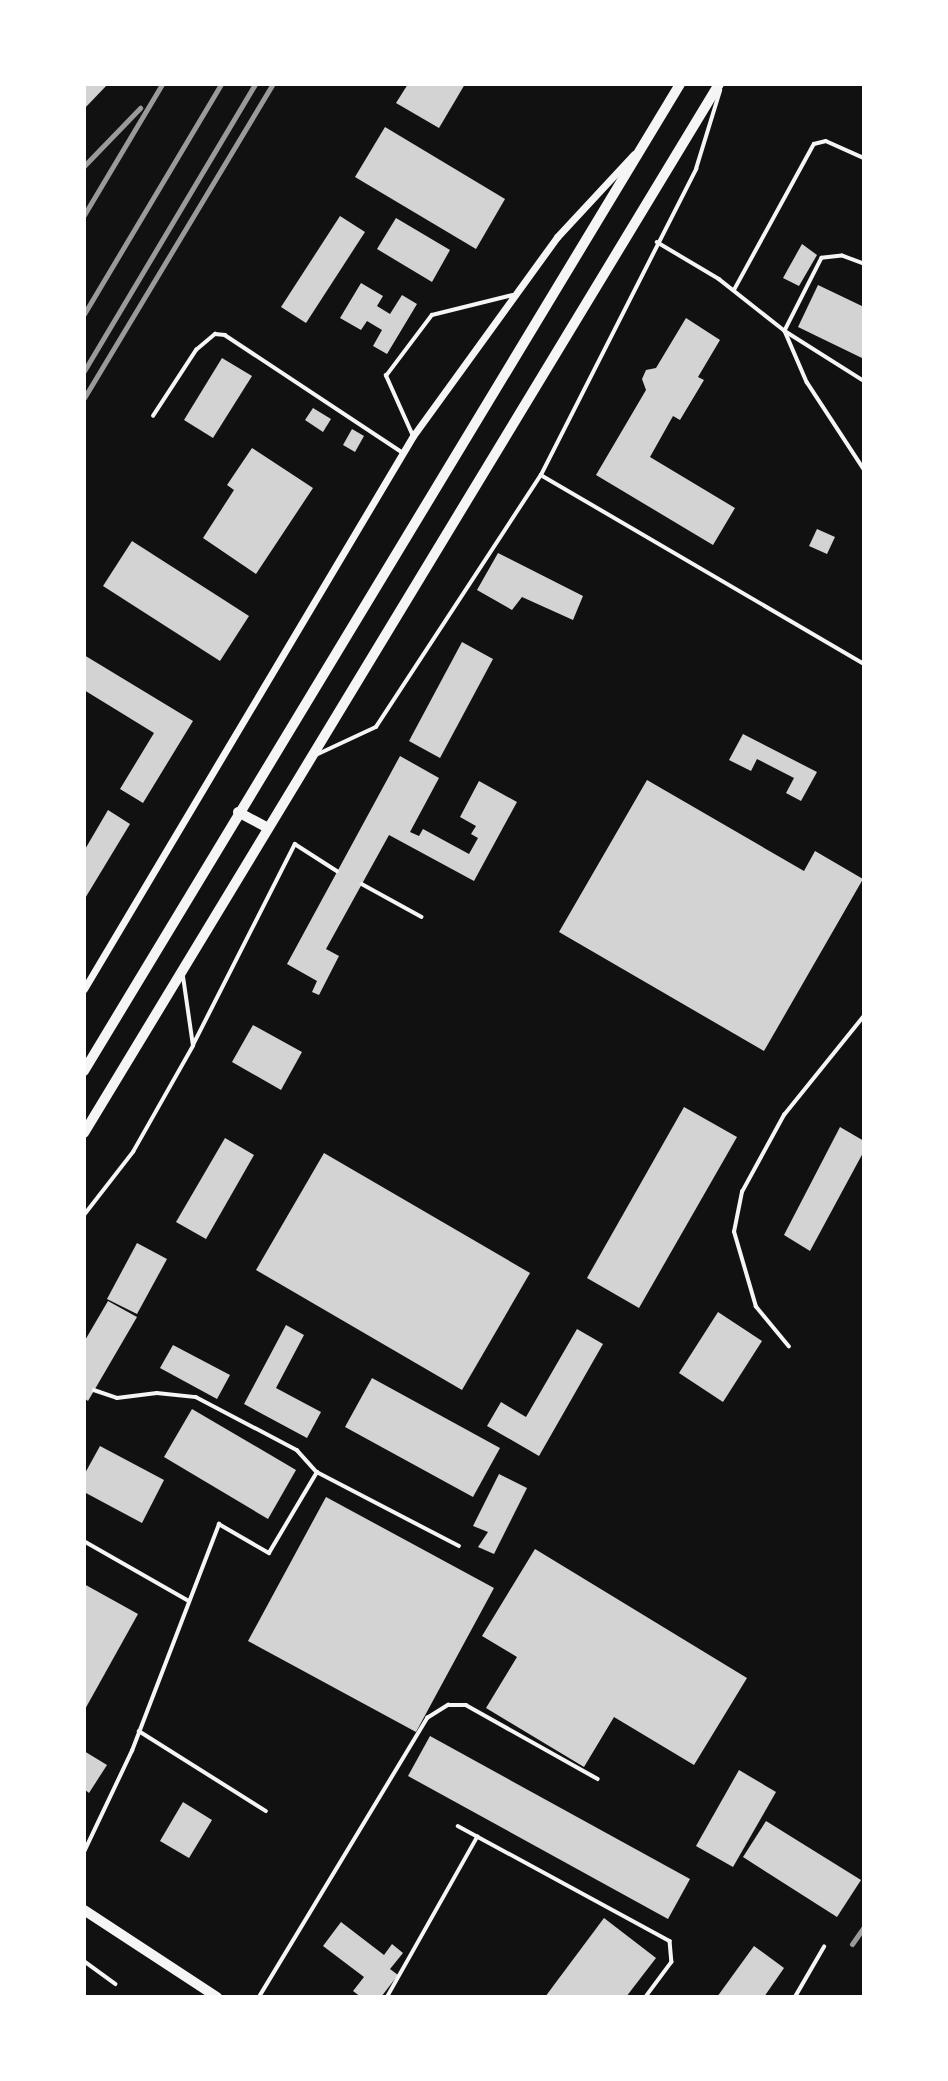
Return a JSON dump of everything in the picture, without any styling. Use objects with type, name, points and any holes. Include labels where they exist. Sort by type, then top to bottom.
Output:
[{"type":"main road","points":[[84,1071],[680,84]]},
{"type":"main road","points":[[84,1133],[721,84]]},
{"type":"main road","points":[[239,812],[268,828]]},
{"type":"street","points":[[84,989],[413,436],[557,237],[641,146]]},
{"type":"street","points":[[84,1910],[217,1997]]},
{"type":"lane","points":[[310,758],[376,727],[541,475],[696,169],[721,84]]},
{"type":"lane","points":[[734,290],[814,144],[826,141],[864,158]]},
{"type":"lane","points":[[657,242],[734,290],[785,331],[864,381]]},
{"type":"lane","points":[[785,331],[822,258],[842,256],[864,264]]},
{"type":"lane","points":[[413,436],[387,376],[432,315],[515,295]]},
{"type":"lane","points":[[785,331],[807,382],[864,470]]},
{"type":"lane","points":[[153,416],[196,350],[215,334],[225,335],[403,453]]},
{"type":"lane","points":[[541,475],[864,664]]},
{"type":"lane","points":[[84,1215],[133,1152],[193,1046],[295,844],[337,871]]},
{"type":"lane","points":[[362,884],[422,917]]},
{"type":"lane","points":[[182,970],[193,1046]]},
{"type":"lane","points":[[789,1347],[756,1307],[734,1232],[742,1192],[784,1115],[864,1016]]},
{"type":"lane","points":[[94,1390],[117,1398],[158,1393],[196,1397],[285,1443],[317,1472],[459,1546]]},
{"type":"lane","points":[[84,1852],[139,1731],[219,1524],[269,1553],[317,1472]]},
{"type":"lane","points":[[84,1541],[189,1601]]},
{"type":"lane","points":[[259,1997],[427,1718],[448,1705],[467,1705],[598,1779]]},
{"type":"lane","points":[[139,1731],[266,1811]]},
{"type":"lane","points":[[457,1826],[670,1941],[672,1962],[646,1997]]},
{"type":"lane","points":[[387,1997],[477,1836]]},
{"type":"lane","points":[[796,1997],[824,1947]]},
{"type":"lane","points":[[84,1961],[116,1984]]},
{"type":"building","points":[[84,84],[108,84],[84,109]]},
{"type":"building","points":[[408,84],[465,84],[439,128],[396,103]]},
{"type":"building","points":[[385,127],[505,199],[476,249],[355,177]]},
{"type":"building","points":[[340,216],[365,232],[306,323],[281,307]]},
{"type":"building","points":[[396,218],[450,250],[432,282],[377,249]]},
{"type":"building","points":[[802,244],[817,255],[799,286],[783,278]]},
{"type":"building","points":[[361,283],[383,296],[377,306],[390,314],[402,295],[417,304],[387,354],[373,346],[382,330],[367,321],[361,330],[340,318]]},
{"type":"building","points":[[818,285],[864,307],[864,359],[798,327]]},
{"type":"building","points":[[686,318],[720,340],[698,377],[704,380],[680,420],[673,416],[650,457],[735,508],[713,545],[596,475],[646,390],[642,379],[646,370],[656,368]]},
{"type":"building","points":[[222,358],[252,376],[213,438],[184,420]]},
{"type":"building","points":[[313,408],[331,419],[323,432],[305,420]]},
{"type":"building","points":[[352,429],[364,436],[355,452],[343,445]]},
{"type":"building","points":[[252,448],[313,488],[256,574],[203,538],[234,490],[227,485]]},
{"type":"building","points":[[817,529],[835,537],[827,554],[809,546]]},
{"type":"building","points":[[132,541],[249,616],[220,661],[103,586]]},
{"type":"building","points":[[498,553],[583,596],[573,620],[522,597],[512,610],[477,590]]},
{"type":"building","points":[[462,642],[493,659],[440,758],[409,741]]},
{"type":"building","points":[[84,655],[193,721],[143,803],[120,789],[154,733],[84,690]]},
{"type":"building","points":[[743,734],[817,772],[801,801],[786,793],[794,778],[757,759],[751,771],[729,760]]},
{"type":"building","points":[[400,756],[439,778],[410,832],[419,836],[423,829],[469,854],[478,838],[471,834],[476,826],[460,817],[479,781],[517,802],[474,881],[389,835],[326,949],[339,956],[319,995],[312,992],[317,981],[287,964]]},
{"type":"building","points":[[647,780],[804,871],[815,851],[863,879],[764,1051],[559,932]]},
{"type":"building","points":[[108,810],[130,824],[84,900],[84,851]]},
{"type":"building","points":[[253,1025],[302,1052],[281,1090],[232,1062]]},
{"type":"building","points":[[684,1107],[737,1137],[639,1308],[587,1278]]},
{"type":"building","points":[[840,1127],[864,1141],[864,1151],[810,1251],[784,1235]]},
{"type":"building","points":[[225,1138],[254,1155],[206,1239],[176,1222]]},
{"type":"building","points":[[324,1153],[530,1273],[462,1390],[256,1270]]},
{"type":"building","points":[[137,1243],[167,1259],[137,1314],[107,1299]]},
{"type":"building","points":[[108,1301],[137,1317],[88,1401],[84,1398],[84,1342]]},
{"type":"building","points":[[718,1312],[762,1341],[723,1402],[679,1373]]},
{"type":"building","points":[[286,1325],[304,1335],[276,1388],[321,1412],[307,1438],[244,1404]]},
{"type":"building","points":[[577,1329],[603,1344],[539,1456],[487,1426],[501,1402],[526,1417]]},
{"type":"building","points":[[173,1345],[230,1375],[217,1399],[160,1368]]},
{"type":"building","points":[[372,1378],[500,1448],[473,1497],[345,1427]]},
{"type":"building","points":[[192,1409],[296,1470],[268,1519],[164,1457]]},
{"type":"building","points":[[100,1446],[164,1480],[142,1523],[84,1492],[84,1475]]},
{"type":"building","points":[[499,1474],[527,1488],[494,1554],[478,1547],[488,1532],[473,1526]]},
{"type":"building","points":[[326,1497],[494,1588],[416,1732],[248,1641]]},
{"type":"building","points":[[535,1549],[747,1678],[694,1765],[614,1717],[584,1767],[486,1708],[517,1657],[482,1636]]},
{"type":"building","points":[[84,1584],[138,1614],[84,1711]]},
{"type":"building","points":[[430,1736],[690,1879],[668,1919],[408,1776]]},
{"type":"building","points":[[84,1751],[107,1765],[89,1793],[84,1789]]},
{"type":"building","points":[[739,1770],[776,1792],[733,1867],[696,1846]]},
{"type":"building","points":[[183,1802],[212,1820],[189,1858],[160,1841]]},
{"type":"building","points":[[766,1821],[861,1880],[837,1917],[743,1857]]},
{"type":"building","points":[[604,1918],[656,1958],[626,1997],[545,1997]]},
{"type":"building","points":[[341,1922],[384,1955],[392,1944],[403,1953],[390,1969],[398,1975],[381,1997],[361,1997],[353,1991],[364,1977],[323,1946]]},
{"type":"building","points":[[754,1946],[784,1968],[764,1997],[717,1997]]},
{"type":"railway","points":[[84,215],[162,84]]},
{"type":"railway","points":[[84,314],[221,84]]},
{"type":"railway","points":[[84,371],[255,84]]},
{"type":"railway","points":[[84,398],[273,84]]},
{"type":"railway","points":[[84,166],[140,108]]},
{"type":"railway","points":[[852,1944],[864,1927]]}]
